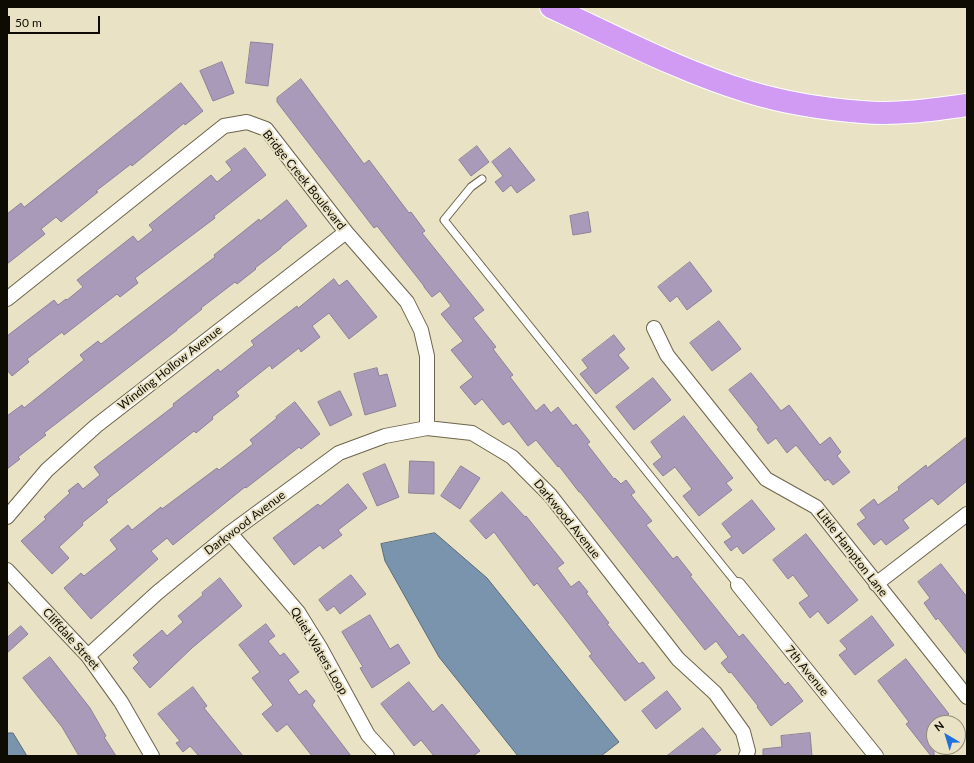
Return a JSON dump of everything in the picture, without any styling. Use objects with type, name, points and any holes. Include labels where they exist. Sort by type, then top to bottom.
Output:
[{"type":"highway","points":[[551,7],[686,69],[749,92],[797,104],[862,112],[922,112],[967,105]]},
{"type":"street","name":"Bridge Creek Boulevard","points":[[7,299],[224,126],[246,122],[266,130],[346,232],[407,302],[421,330],[427,356],[427,428]]},
{"type":"street","name":"Winding Hollow Avenue","points":[[7,517],[47,470],[96,426],[346,232]]},
{"type":"street","name":"Little Hampton Lane","points":[[654,328],[667,355],[766,479],[816,507],[967,697]]},
{"type":"street","name":"Darkwood Avenue","points":[[88,656],[157,593],[230,533],[339,453],[385,436],[427,428],[472,433],[512,457],[550,495],[678,659],[714,693],[742,732],[748,751],[746,756]]},
{"type":"street","points":[[876,584],[967,514]]},
{"type":"street","name":"Quiet Waters Loop","points":[[230,533],[298,612],[368,735],[387,756]]},
{"type":"street","name":"Cliffdale Street","points":[[7,570],[88,656],[121,702],[152,756]]},
{"type":"street","name":"7th Avenue","points":[[738,585],[876,756]]},
{"type":"lane","points":[[482,179],[471,187],[444,220],[738,585]]},
{"type":"water","points":[[435,533],[487,578],[619,742],[601,756],[518,756],[439,657],[385,561],[381,544]]},
{"type":"water","points":[[7,733],[13,733],[27,756],[7,756]]},
{"type":"building","points":[[251,42],[273,44],[268,86],[246,83]]},
{"type":"building","points":[[222,62],[234,93],[213,101],[200,71]]},
{"type":"building","points":[[301,79],[364,164],[369,160],[409,213],[411,212],[425,231],[422,233],[484,310],[473,318],[496,347],[493,349],[513,375],[510,377],[536,411],[544,404],[551,413],[558,407],[573,426],[576,424],[590,442],[587,444],[614,479],[615,478],[621,484],[626,480],[635,492],[631,495],[652,521],[646,525],[673,559],[677,556],[692,575],[690,576],[739,637],[743,634],[785,685],[788,682],[803,701],[771,726],[757,707],[758,706],[731,672],[729,673],[721,663],[728,657],[716,641],[705,650],[580,492],[536,440],[528,446],[509,421],[503,425],[482,399],[475,405],[460,387],[473,377],[451,350],[463,341],[441,314],[451,306],[440,291],[432,297],[377,226],[374,228],[277,102],[277,98]]},
{"type":"building","points":[[181,83],[203,111],[185,125],[184,123],[132,166],[131,164],[96,191],[98,192],[61,222],[56,217],[41,229],[45,234],[7,264],[7,214],[21,203],[24,207]]},
{"type":"building","points":[[477,146],[489,162],[471,176],[459,160]]},
{"type":"building","points":[[245,148],[266,175],[214,216],[215,218],[135,278],[138,283],[120,297],[117,294],[64,335],[62,332],[27,359],[29,362],[12,376],[7,370],[7,336],[54,300],[58,305],[66,299],[67,300],[83,287],[77,280],[133,236],[138,242],[153,230],[149,225],[211,175],[217,182],[232,170],[226,162]]},
{"type":"building","points":[[510,148],[535,180],[517,193],[511,185],[503,192],[495,182],[503,176],[492,162]]},
{"type":"building","points":[[287,200],[307,226],[237,284],[235,282],[201,308],[202,309],[177,330],[44,433],[46,435],[18,457],[20,459],[7,469],[7,416],[22,405],[24,408],[84,360],[80,355],[98,341],[101,344],[215,257],[214,255],[259,219],[260,221]]},
{"type":"building","points":[[588,212],[591,232],[573,235],[570,216]]},
{"type":"building","points":[[690,262],[712,291],[687,310],[677,296],[670,302],[658,287]]},
{"type":"building","points":[[334,279],[339,286],[347,280],[377,317],[349,339],[329,313],[312,326],[320,337],[301,352],[299,348],[272,369],[270,365],[236,392],[239,396],[212,417],[213,419],[196,433],[194,431],[106,500],[108,502],[82,523],[83,525],[59,547],[69,558],[52,574],[21,541],[46,519],[44,517],[70,493],[68,491],[78,483],[83,489],[100,475],[94,467],[174,406],[173,404],[218,369],[220,372],[254,345],[251,341],[297,306],[298,308]]},
{"type":"building","points":[[719,321],[741,349],[712,371],[690,343]]},
{"type":"building","points":[[614,335],[625,349],[618,355],[629,368],[596,394],[580,374],[588,368],[582,360]]},
{"type":"building","points":[[377,368],[379,376],[387,374],[396,406],[365,415],[354,374]]},
{"type":"building","points":[[751,373],[781,411],[789,405],[820,445],[830,437],[841,452],[837,456],[850,472],[833,485],[828,479],[825,481],[796,445],[787,453],[776,438],[768,444],[757,429],[759,428],[729,390]]},
{"type":"building","points":[[653,378],[671,400],[634,430],[616,407]]},
{"type":"building","points":[[340,391],[352,415],[330,426],[318,402]]},
{"type":"building","points":[[295,402],[320,434],[301,449],[299,447],[246,488],[245,487],[173,545],[167,538],[151,551],[158,559],[91,619],[64,588],[81,573],[84,576],[117,549],[110,540],[128,525],[132,530],[161,507],[162,509],[217,468],[219,470],[253,444],[250,440]]},
{"type":"building","points":[[684,416],[733,478],[726,483],[732,490],[699,516],[683,496],[692,489],[675,467],[663,476],[653,464],[662,457],[651,442]]},
{"type":"building","points":[[967,437],[967,481],[938,505],[932,498],[903,520],[909,528],[886,545],[881,539],[874,545],[857,524],[866,518],[860,510],[874,499],[878,505],[899,490],[898,487],[926,465],[927,468]]},
{"type":"building","points":[[410,461],[434,462],[434,494],[409,493]]},
{"type":"building","points":[[385,464],[399,497],[377,506],[363,474]]},
{"type":"building","points":[[461,466],[480,478],[460,509],[441,496]]},
{"type":"building","points":[[348,484],[367,508],[338,530],[342,535],[323,549],[320,545],[294,565],[273,538],[318,504],[320,506]]},
{"type":"building","points":[[502,492],[525,517],[526,516],[564,563],[557,568],[571,587],[579,581],[588,592],[586,593],[609,623],[607,624],[639,664],[643,662],[655,678],[625,701],[589,656],[592,654],[569,624],[537,583],[534,586],[494,532],[486,539],[470,521]]},
{"type":"building","points":[[752,500],[775,529],[743,554],[737,546],[731,551],[724,542],[732,537],[722,524]]},
{"type":"building","points":[[806,534],[858,600],[828,624],[818,611],[810,618],[799,603],[809,596],[793,575],[788,579],[773,560]]},
{"type":"building","points":[[941,564],[967,597],[967,655],[938,618],[936,620],[924,603],[930,598],[918,582]]},
{"type":"building","points":[[351,575],[366,594],[340,614],[334,606],[327,611],[319,600]]},
{"type":"building","points":[[220,578],[242,606],[192,648],[150,688],[133,668],[139,662],[133,655],[162,630],[167,636],[183,622],[178,616],[203,595],[202,593]]},
{"type":"building","points":[[370,615],[390,649],[398,644],[410,663],[372,688],[360,668],[363,667],[342,632]]},
{"type":"building","points":[[872,616],[894,645],[855,675],[839,655],[847,649],[840,641]]},
{"type":"building","points":[[266,624],[275,636],[268,641],[280,656],[284,653],[299,672],[288,680],[299,695],[306,690],[315,701],[312,705],[351,756],[312,756],[287,724],[277,732],[262,714],[273,705],[252,678],[260,672],[239,645]]},
{"type":"building","points":[[21,626],[28,634],[7,653],[7,638]]},
{"type":"building","points":[[50,657],[90,708],[106,736],[104,737],[116,756],[79,756],[62,727],[23,678]]},
{"type":"building","points":[[906,659],[949,714],[926,715],[926,750],[906,724],[909,722],[878,681]]},
{"type":"building","points":[[409,682],[433,712],[442,704],[480,751],[473,756],[434,756],[421,740],[414,746],[381,704]]},
{"type":"building","points":[[193,687],[207,706],[204,708],[243,756],[199,756],[190,746],[183,752],[176,743],[180,741],[158,714]]},
{"type":"building","points":[[667,691],[681,709],[656,729],[642,711]]},
{"type":"building","points":[[703,728],[721,750],[713,756],[667,756]]},
{"type":"building","points":[[810,733],[812,756],[763,756],[763,749],[782,747],[781,736]]}]
